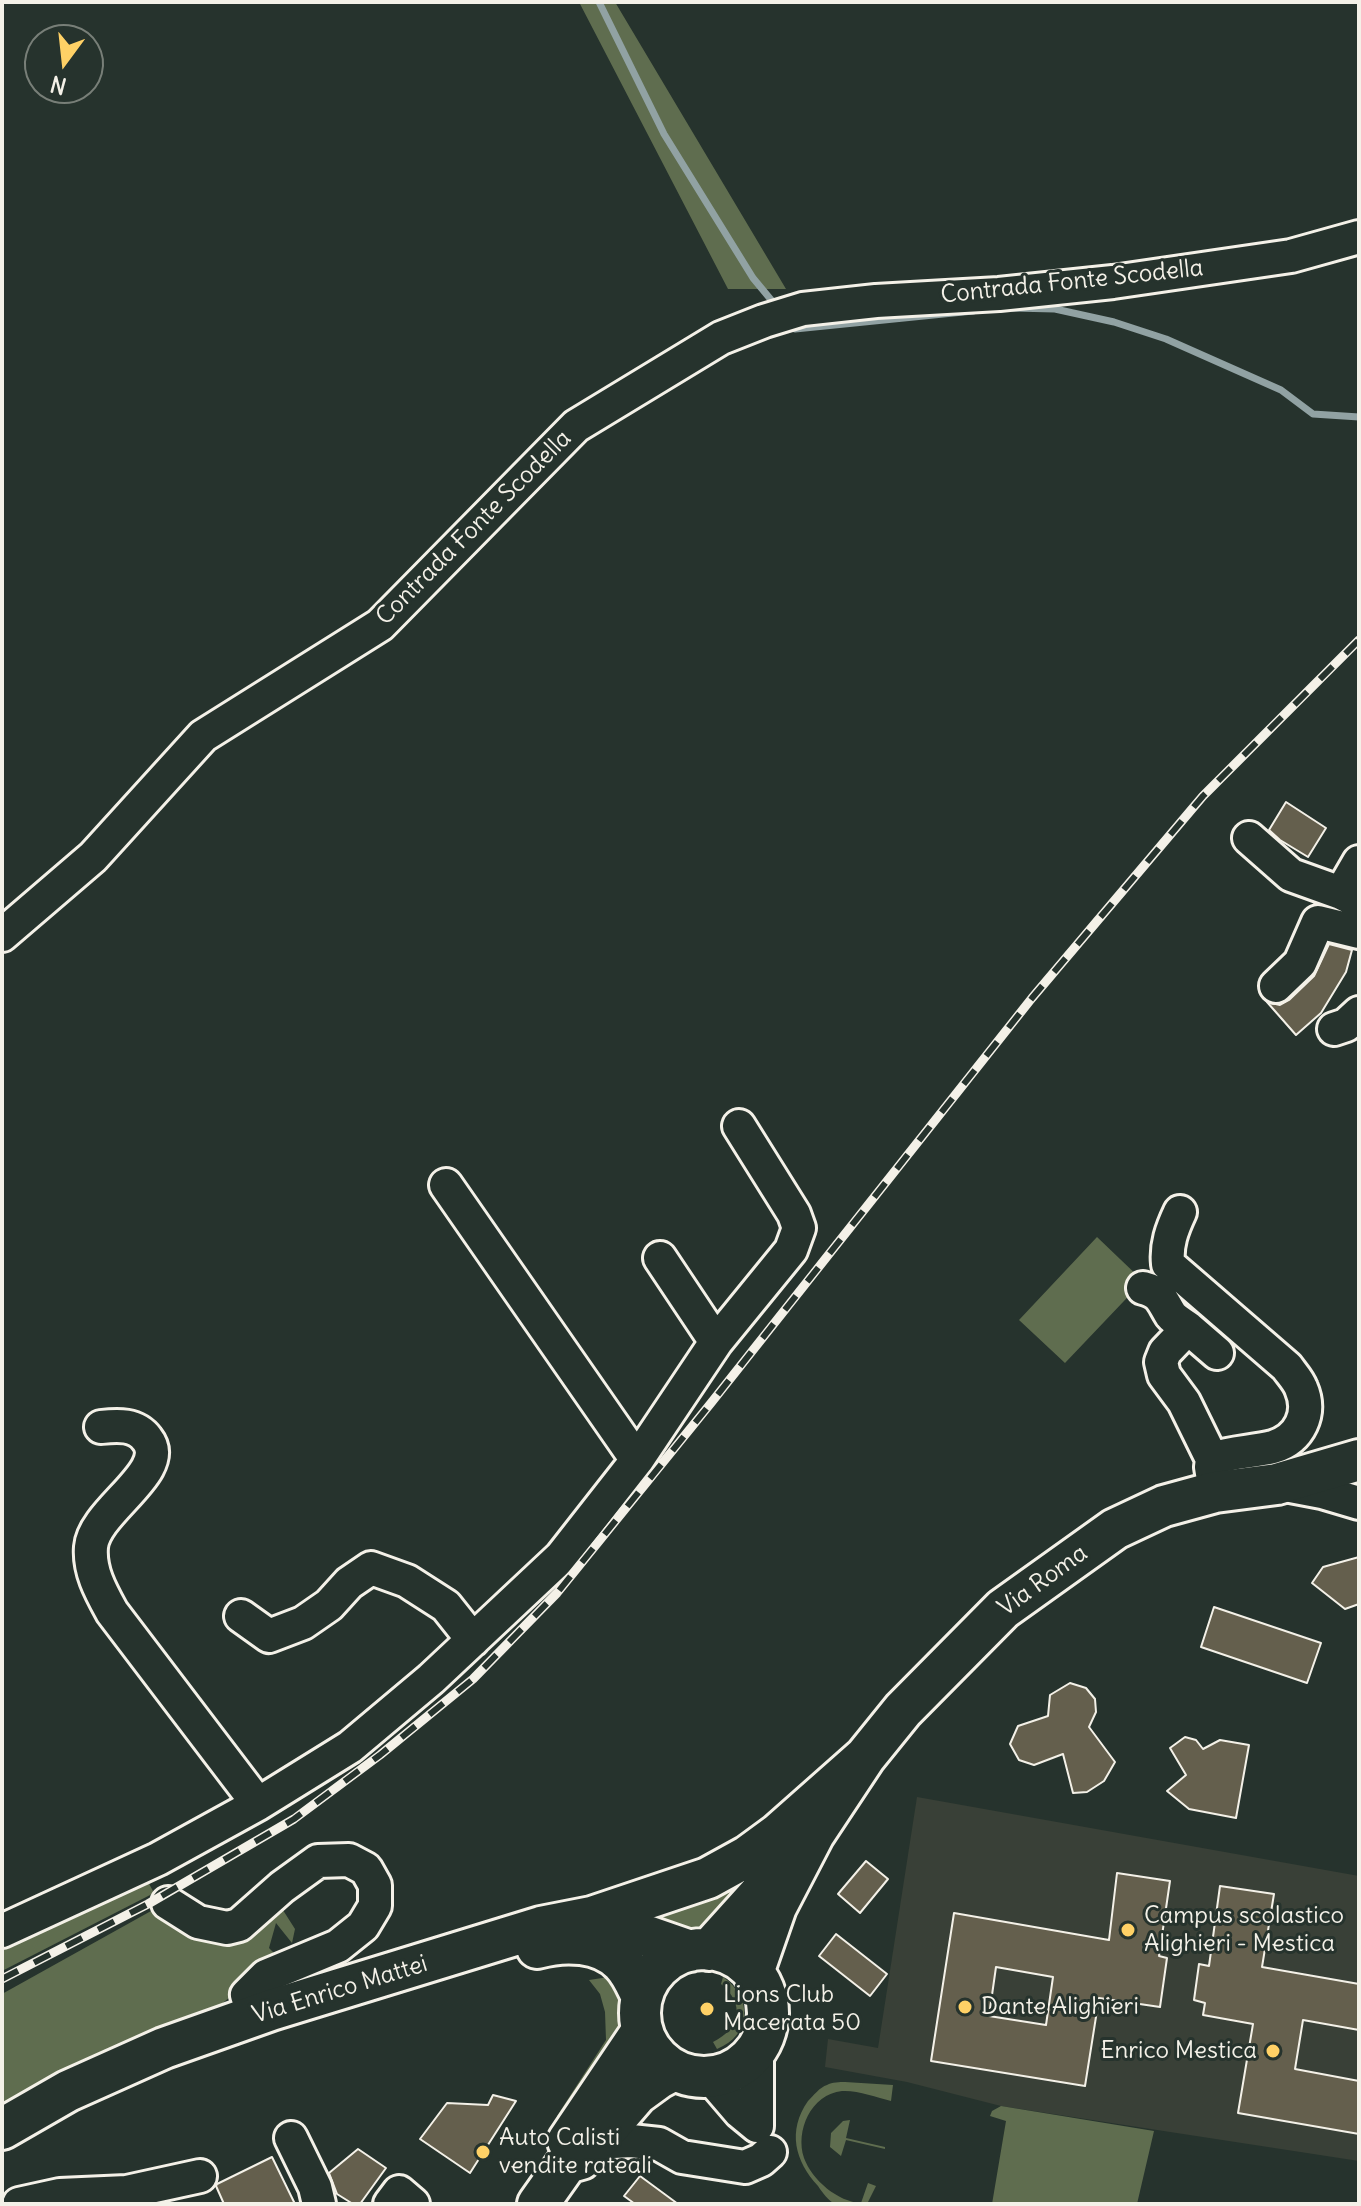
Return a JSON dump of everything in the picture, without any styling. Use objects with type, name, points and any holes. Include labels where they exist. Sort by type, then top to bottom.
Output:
[{"type":"main road","name":"Via Roma","points":[[753,1973],[776,1907],[814,1834],[865,1757],[903,1710],[1003,1609],[1115,1529],[1164,1506],[1213,1476],[1277,1484],[1359,1460]]},
{"type":"main road","name":"Via Enrico Mattei","points":[[2,2129],[68,2091],[164,2048],[541,1927],[592,1917],[708,1878],[748,1856],[778,1834],[865,1757]]},
{"type":"main road","name":"Via Roma","points":[[580,2153],[564,2146],[642,2014],[649,1981],[662,1965],[680,1954],[700,1950],[814,1834]]},
{"type":"main road","points":[[592,1917],[733,1957],[753,1973],[765,1996],[767,2011],[763,2037],[757,2048]]},
{"type":"main road","name":"Via Enrico Mattei","points":[[2,2145],[80,2100],[225,2041],[284,2026],[543,1946],[567,1943],[590,1945],[621,1961],[630,1972],[642,2014]]},
{"type":"main road","points":[[642,2014],[654,2054],[692,2073]]},
{"type":"main road","name":"Via Roma","points":[[538,2204],[580,2153],[637,2094],[692,2073],[724,2074],[737,2068],[757,2048]]},
{"type":"street","name":"Contrada Fonte Scodella","points":[[2,935],[93,857],[203,736],[380,625],[576,426],[721,338],[803,309],[1113,282],[1291,256],[1359,237]]},
{"type":"street","points":[[1249,838],[1291,875],[1350,897],[1359,862]]},
{"type":"street","points":[[1276,986],[1300,963],[1318,922],[1359,932]]},
{"type":"street","points":[[2,1931],[162,1884],[258,1804],[350,1747],[419,1689],[561,1557],[637,1460],[716,1342],[791,1250],[799,1228],[794,1214],[739,1126]]},
{"type":"street","points":[[446,1185],[637,1460]]},
{"type":"street","points":[[1180,1212],[1170,1239],[1168,1264],[1287,1367],[1301,1388],[1305,1409],[1304,1421],[1295,1435],[1213,1476],[1184,1402],[1164,1375],[1161,1362],[1165,1352],[1188,1328]]},
{"type":"street","points":[[660,1258],[716,1342]]},
{"type":"street","points":[[1143,1288],[1161,1297],[1172,1317],[1217,1353]]},
{"type":"street","points":[[101,1427],[124,1425],[136,1430],[145,1436],[152,1447],[153,1459],[143,1475],[96,1527],[91,1548],[95,1581],[112,1612],[258,1804]]},
{"type":"street","points":[[1277,1484],[1359,1503]]},
{"type":"street","points":[[241,1616],[269,1636],[303,1623],[371,1568],[407,1581],[446,1606],[473,1640]]},
{"type":"street","points":[[162,1884],[198,1922],[227,1928],[239,1925],[282,1887],[318,1861],[349,1860],[366,1869],[375,1885],[375,1906],[363,1926],[338,1946],[266,1976],[247,1995],[254,2017]]},
{"type":"street","points":[[692,2073],[757,2126],[757,2048]]},
{"type":"street","points":[[291,2138],[315,2187],[319,2204]]},
{"type":"street","points":[[580,2153],[631,2141],[659,2144],[682,2157],[745,2167],[770,2152]]},
{"type":"street","points":[[19,2204],[60,2195],[127,2192],[200,2176]]},
{"type":"street","points":[[390,2204],[399,2192],[413,2204]]},
{"type":"shaded area","name":"Campus scolastico Alighieri - Mestica","points":[[917,1797],[1359,1876],[1359,2161],[1001,2106],[907,2082],[825,2067],[828,2039],[878,2048]]},
{"type":"green space","points":[[579,2],[615,2],[786,289],[728,289]]},
{"type":"green space","points":[[1097,1237],[1143,1281],[1065,1363],[1019,1320]]},
{"type":"green space","points":[[752,1866],[722,1925],[690,1931],[638,1912]]},
{"type":"green space","points":[[145,1876],[154,1893],[2,1971],[2,1937]]},
{"type":"green space","points":[[160,1906],[188,1929],[281,1907],[295,1929],[292,1943],[276,1923],[269,1948],[278,1957],[206,2017],[2,2118],[2,1994]]},
{"type":"green space","points":[[609,1977],[623,2000],[625,2027],[560,2126],[557,2116],[606,2040],[605,2012],[600,1994],[589,1980]]},
{"type":"green space","points":[[723,1977],[740,1995],[744,2016],[737,2035],[717,2049],[713,2042],[729,2030],[736,2015],[734,2000],[721,1984]]},
{"type":"green space","points":[[845,2082],[893,2085],[891,2101],[854,2092],[831,2094],[814,2106],[808,2116],[802,2147],[813,2174],[844,2199],[861,2203],[868,2183],[876,2186],[867,2204],[839,2205],[831,2201],[810,2176],[796,2145],[797,2123],[808,2101],[824,2086]]},
{"type":"green space","points":[[1001,2106],[1154,2131],[1137,2204],[992,2204],[1006,2121],[990,2116]]},
{"type":"green space","points":[[850,2120],[846,2138],[885,2149],[846,2140],[841,2156],[830,2147],[831,2133],[843,2121]]},
{"type":"building","points":[[1286,802],[1326,828],[1308,857],[1269,830]]},
{"type":"building","points":[[1329,944],[1352,950],[1346,972],[1321,1013],[1296,1035],[1267,1002],[1280,1005],[1289,1000],[1314,976]]},
{"type":"building","points":[[1359,1557],[1359,1604],[1345,1609],[1312,1583],[1323,1567]]},
{"type":"building","points":[[1214,1607],[1321,1643],[1307,1683],[1201,1647]]},
{"type":"building","points":[[1070,1683],[1086,1688],[1095,1699],[1096,1712],[1089,1727],[1115,1762],[1104,1781],[1087,1792],[1073,1793],[1063,1754],[1034,1765],[1019,1760],[1010,1744],[1018,1726],[1048,1716],[1050,1695]]},
{"type":"building","points":[[1185,1737],[1196,1740],[1203,1749],[1220,1740],[1249,1745],[1236,1818],[1189,1809],[1167,1791],[1186,1775],[1170,1748]]},
{"type":"building","points":[[866,1861],[888,1879],[860,1913],[838,1894]]},
{"type":"building","name":"Dante Alighieri","points":[[1117,1873],[1170,1881],[1159,1956],[1167,1958],[1160,2007],[1099,1998],[1085,2086],[931,2061],[954,1913],[1109,1940]],"holes":[[[996,1967],[1053,1977],[1046,2025],[989,2016]]]},
{"type":"building","name":"Enrico Mestica","points":[[1220,1886],[1274,1894],[1262,1967],[1359,1984],[1359,2030],[1303,2020],[1295,2069],[1359,2081],[1359,2134],[1238,2113],[1253,2024],[1203,2015],[1205,2003],[1194,2000],[1199,1964],[1209,1966]]},
{"type":"building","points":[[836,1934],[887,1974],[870,1996],[819,1956]]},
{"type":"building","points":[[493,2095],[516,2101],[470,2173],[420,2139],[447,2103],[488,2105]]},
{"type":"building","points":[[358,2149],[386,2168],[360,2204],[353,2204],[337,2194],[329,2173]]},
{"type":"building","points":[[272,2157],[295,2204],[224,2204],[217,2184]]},
{"type":"building","points":[[640,2176],[678,2204],[635,2204],[624,2196]]},
{"type":"waterway","points":[[599,2],[664,134],[753,278],[777,307]]},
{"type":"waterway","points":[[1013,308],[1055,309],[1114,322],[1166,339],[1281,390],[1313,414],[1359,417]]},
{"type":"waterway","points":[[789,323],[795,329],[973,311]]},
{"type":"railway","points":[[2,1979],[148,1904],[294,1819],[380,1755],[473,1679],[557,1593],[1032,998],[1203,796],[1359,640]]},
{"type":"place","name":"Campus scolastico Alighieri - Mestica","points":[[1128,1930]]},
{"type":"place","name":"Dante Alighieri","points":[[965,2007]]},
{"type":"place","name":"Lions Club Macerata 50","points":[[707,2009]]},
{"type":"place","name":"Enrico Mestica","points":[[1273,2051]]},
{"type":"place","name":"Auto Calisti vendite rateali","points":[[483,2152]]}]
